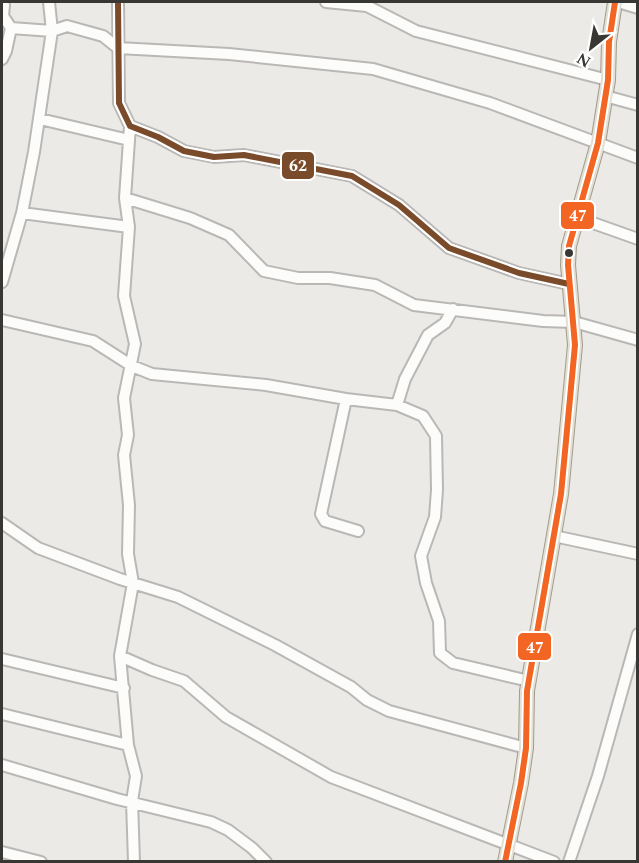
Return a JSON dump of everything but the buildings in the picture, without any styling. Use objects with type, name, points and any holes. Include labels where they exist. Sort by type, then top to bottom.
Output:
[{"type":"main road","points":[[505,861],[521,783],[526,748],[529,681],[561,494],[575,345],[569,284],[569,246],[598,143],[608,80],[609,42],[617,2]]},
{"type":"street","points":[[2,2],[4,4],[3,16],[11,28],[2,59]]},
{"type":"street","points":[[2,282],[22,213],[39,118],[52,31],[49,2]]},
{"type":"street","points":[[118,2],[119,103],[130,126],[125,198],[129,226],[124,296],[135,344],[124,398],[128,435],[124,455],[129,505],[128,554],[133,583],[120,656],[128,745],[136,776],[132,801],[134,861]]},
{"type":"street","points":[[326,2],[367,6],[416,31],[608,80]]},
{"type":"street","points":[[617,2],[638,8]]},
{"type":"street","points":[[11,28],[52,31],[67,26],[103,36],[118,48],[229,54],[373,69],[490,103],[638,158]]},
{"type":"street","points":[[605,96],[638,105]]},
{"type":"street","points":[[39,118],[129,140]]},
{"type":"street","points":[[130,126],[184,151],[214,157],[244,155],[352,176],[399,205],[449,248],[519,273],[569,284]]},
{"type":"street","points":[[125,198],[190,218],[229,235],[264,271],[298,278],[330,278],[375,285],[414,305],[543,321],[574,322],[638,340]]},
{"type":"street","points":[[22,213],[129,226]]},
{"type":"street","points":[[576,217],[638,239]]},
{"type":"street","points":[[397,405],[405,379],[428,335],[445,323],[453,309]]},
{"type":"street","points":[[2,320],[93,341],[132,366],[152,375],[266,385],[397,405],[423,416],[436,436],[435,517],[421,556],[426,583],[439,621],[440,653],[453,663],[529,681]]},
{"type":"street","points":[[346,399],[321,514],[325,521],[358,531]]},
{"type":"street","points":[[2,523],[38,548],[178,597],[265,640],[351,687],[367,700],[389,711],[526,748]]},
{"type":"street","points":[[554,536],[638,554]]},
{"type":"street","points":[[569,861],[598,776],[637,639]]},
{"type":"street","points":[[120,656],[184,681],[226,717],[331,777],[509,846],[554,861]]},
{"type":"street","points":[[2,659],[124,688]]},
{"type":"street","points":[[2,714],[128,745]]},
{"type":"street","points":[[2,765],[211,822],[236,836],[266,861]]},
{"type":"street","points":[[2,852],[41,861]]},
{"type":"transit line","name":"62","points":[[118,2],[119,103],[130,126],[184,151],[214,157],[244,155],[352,176],[399,205],[449,248],[519,273],[569,284]]},
{"type":"transit line","name":"47","points":[[505,862],[526,748],[527,691],[561,494],[575,345],[568,265],[569,246],[598,143],[608,80],[609,42],[615,2]]}]
